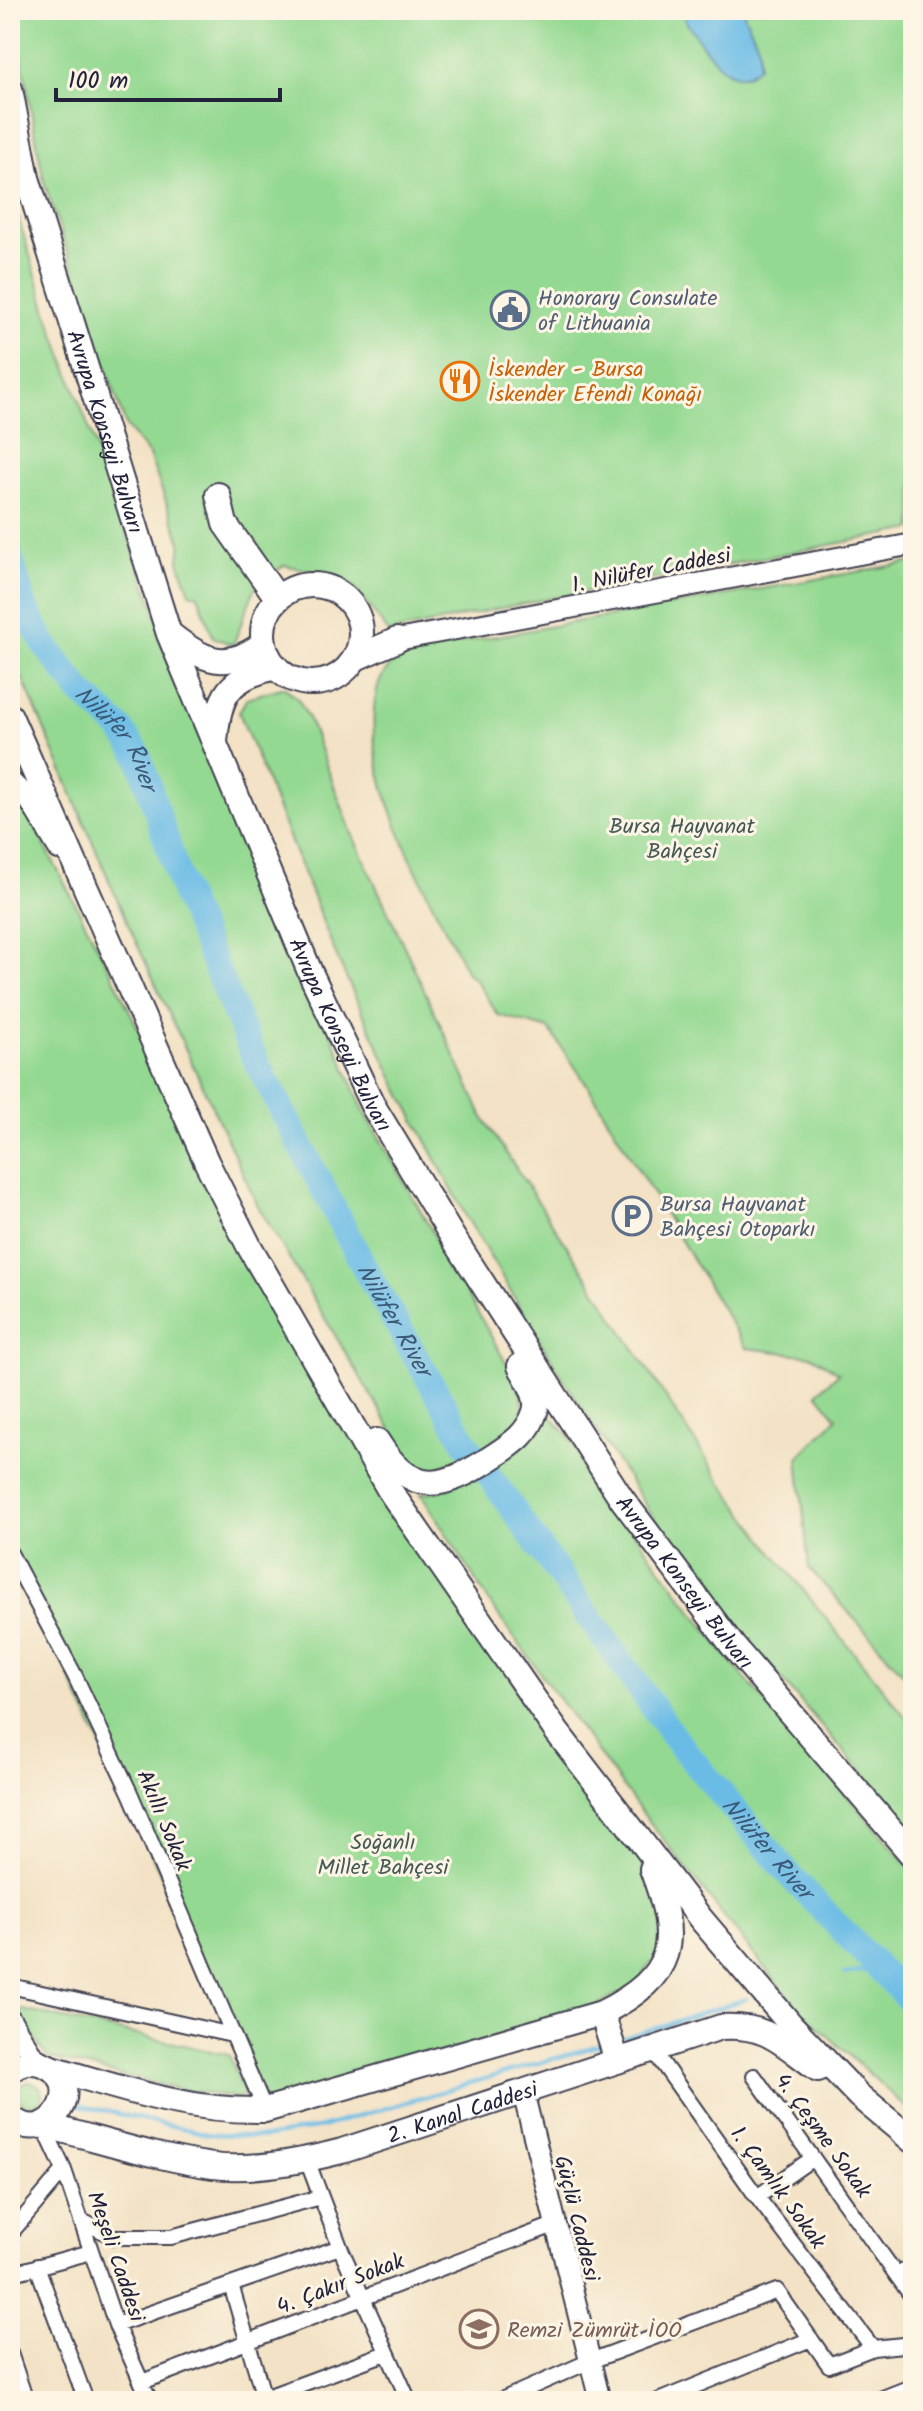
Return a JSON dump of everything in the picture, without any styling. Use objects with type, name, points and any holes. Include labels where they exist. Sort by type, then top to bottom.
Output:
[{"type":"main road","name":"Avrupa Konseyi Bulvarı","points":[[10,89],[27,178],[169,634],[214,749],[310,972],[373,1106],[452,1236],[622,1499],[733,1646],[913,1856]]},
{"type":"main road","points":[[10,161],[26,222],[72,319]]},
{"type":"main road","name":"1. Nilüfer Caddesi","points":[[397,640],[913,544]]},
{"type":"main road","points":[[312,585],[334,590],[348,600],[360,625],[361,643],[356,658],[346,670],[318,683],[303,683],[276,667],[264,643],[265,619],[287,594],[312,585]]},
{"type":"main road","points":[[360,625],[397,640]]},
{"type":"main road","points":[[169,634],[210,661],[227,661],[264,643]]},
{"type":"main road","points":[[356,658],[397,640]]},
{"type":"main road","points":[[214,749],[218,714],[227,690],[242,679],[276,667]]},
{"type":"main road","points":[[10,716],[106,940],[207,1163],[390,1491],[471,1611],[644,1848],[791,2025],[859,2096],[913,2141]]},
{"type":"main road","points":[[10,781],[30,801],[56,844],[106,940]]},
{"type":"main road","points":[[293,1321],[356,1408],[391,1464],[416,1482],[435,1484],[461,1478],[520,1439],[536,1410],[535,1396],[525,1374],[452,1236]]},
{"type":"main road","points":[[10,2070],[24,2063],[47,2066],[167,2102],[223,2111],[265,2110],[602,2013],[647,1985],[668,1946],[669,1913],[644,1848]]},
{"type":"main road","points":[[602,2013],[617,2061]]},
{"type":"main road","points":[[10,2019],[32,2055],[63,2082],[64,2102],[55,2118],[43,2125]]},
{"type":"main road","name":"2. Kanal Caddesi","points":[[12,2120],[30,2127],[43,2125],[215,2166],[307,2160],[721,2027],[749,2025],[769,2034],[859,2096]]},
{"type":"main road","name":"Güçlü Caddesi","points":[[523,2092],[600,2401]]},
{"type":"street","name":"Akıllı Sokak","points":[[10,1553],[75,1676],[131,1795],[265,2110]]},
{"type":"street","points":[[10,1986],[232,2035]]},
{"type":"street","name":"1. Çamlık Sokak","points":[[653,2050],[757,2197],[873,2348]]},
{"type":"street","name":"4. Çeşme Sokak","points":[[754,2076],[913,2298]]},
{"type":"street","name":"Meşeli Caddesi","points":[[43,2125],[64,2170],[116,2325],[150,2401]]},
{"type":"street","points":[[757,2197],[813,2158]]},
{"type":"street","points":[[307,2160],[340,2247],[407,2401]]},
{"type":"street","points":[[10,2234],[64,2170]]},
{"type":"street","points":[[82,2221],[114,2237],[171,2237],[321,2197]]},
{"type":"street","name":"4. Çakır Sokak","points":[[142,2382],[554,2225]]},
{"type":"street","points":[[116,2325],[340,2247]]},
{"type":"street","points":[[10,2274],[91,2252]]},
{"type":"street","points":[[897,2276],[913,2264]]},
{"type":"street","points":[[37,2266],[86,2401]]},
{"type":"street","points":[[231,2285],[261,2400],[386,2353]]},
{"type":"street","points":[[499,2401],[528,2395],[588,2362],[777,2291],[829,2365],[873,2348],[913,2344]]},
{"type":"street","points":[[658,2401],[811,2339]]},
{"type":"street","points":[[12,2363],[26,2401]]},
{"type":"street","points":[[875,2401],[913,2386]]},
{"type":"green space","points":[[18,10],[913,10],[913,529],[496,609],[389,633],[355,588],[339,577],[284,565],[254,590],[233,645],[213,637],[198,595],[190,593],[179,561],[181,542],[149,455],[126,426],[44,182],[21,55]]},
{"type":"green space","points":[[10,191],[49,318],[164,635],[362,1107],[514,1377],[521,1397],[523,1408],[519,1417],[499,1438],[431,1474],[412,1464],[258,1206],[126,920],[10,649]]},
{"type":"green space","name":"Bursa Hayvanat Bahçesi","points":[[913,562],[913,1684],[809,1568],[798,1457],[837,1418],[817,1393],[839,1373],[812,1356],[746,1348],[588,1086],[549,1029],[498,1015],[477,982],[467,973],[399,831],[376,754],[374,717],[379,683],[401,653]]},
{"type":"green space","points":[[284,687],[298,699],[308,717],[353,836],[484,1119],[722,1483],[775,1555],[913,1726],[913,1831],[750,1643],[654,1518],[558,1371],[467,1218],[395,1082],[339,962],[239,712],[247,698]]},
{"type":"green space","name":"Soğanlı Millet Bahçesi","points":[[10,793],[29,815],[116,982],[236,1237],[638,1852],[662,1914],[659,1952],[637,1984],[585,2012],[267,2103],[10,1549]]},
{"type":"green space","points":[[546,1411],[567,1434],[611,1502],[731,1662],[913,1871],[913,2114],[800,2010],[753,1953],[637,1806],[497,1614],[421,1494],[449,1489]]},
{"type":"green space","points":[[14,2008],[229,2055],[245,2096],[237,2098],[173,2088],[47,2057]]},
{"type":"green space","points":[[30,2082],[38,2086],[42,2094],[38,2102],[30,2106],[22,2102],[18,2094],[22,2086]]},
{"type":"water","points":[[678,10],[742,10],[759,47],[759,66],[747,74],[736,75],[724,69],[703,47]]},
{"type":"waterway","name":"Nilüfer River","points":[[10,557],[24,605],[44,644],[81,692],[121,729],[138,754],[184,894],[254,1057],[370,1278],[466,1443],[679,1744],[795,1881],[913,2004]]},
{"type":"waterway","points":[[844,1974],[882,1969]]},
{"type":"waterway","points":[[624,2038],[746,1999]]},
{"type":"waterway","points":[[74,2104],[208,2134],[265,2137],[322,2127],[603,2044]]},
{"type":"place","name":"Honorary Consulate of Lithuania","points":[[510,310]]},
{"type":"place","name":"İskender - Bursa İskender Efendi Konağı","points":[[460,381]]},
{"type":"place","name":"Bursa Hayvanat Bahçesi Otoparkı","points":[[632,1216]]},
{"type":"place","name":"Remzi Zümrüt İOO","points":[[479,2329]]}]
